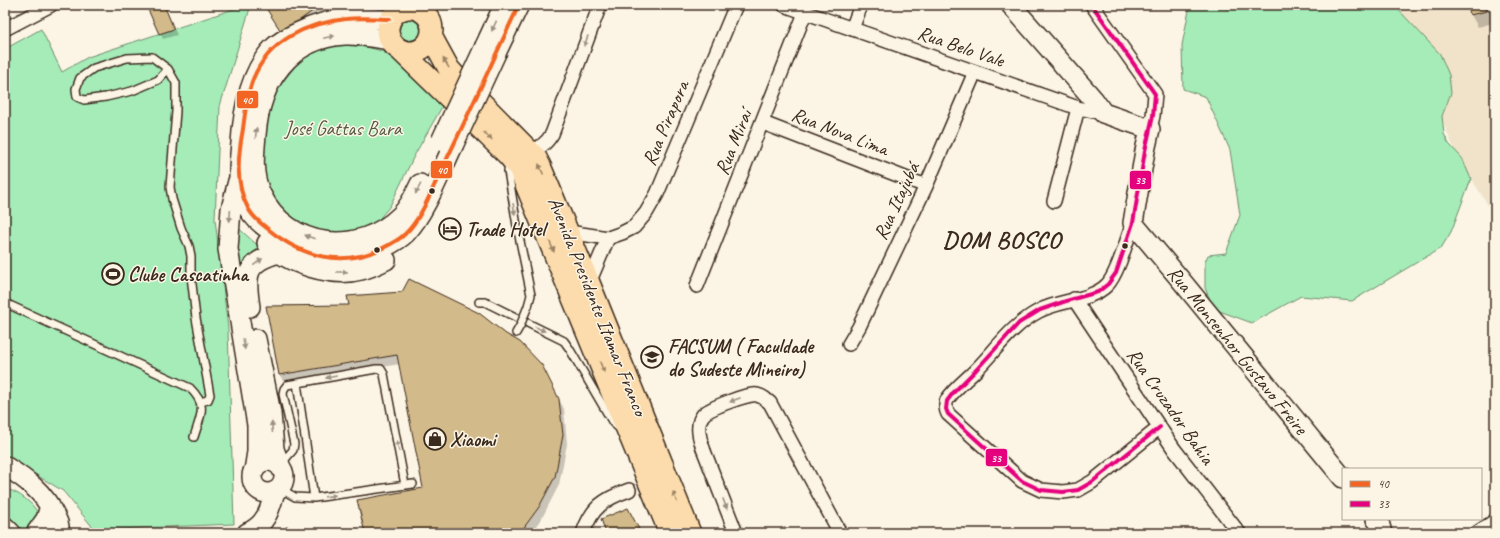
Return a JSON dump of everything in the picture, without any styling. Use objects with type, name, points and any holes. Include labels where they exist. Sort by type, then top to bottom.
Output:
[{"type":"main road","points":[[491,49],[504,5]]},
{"type":"main road","points":[[447,144],[445,163],[435,203],[427,222],[408,244],[389,259],[360,271],[329,272],[290,260],[279,253],[270,246],[256,230],[241,191],[239,178],[241,137],[253,80],[263,60],[274,47],[286,38],[331,21],[397,11],[406,8],[419,10],[429,20],[424,47],[419,50],[412,52],[364,35],[346,35],[328,37],[310,43],[293,53],[281,66],[268,86],[260,108],[256,131],[254,174],[260,193],[276,216],[290,228],[302,234],[327,242],[351,242],[386,227],[401,215],[409,206],[447,144],[491,49],[519,5]]},
{"type":"main road","points":[[1011,5],[1094,100],[1109,115],[1130,131],[1145,151]]},
{"type":"main road","points":[[395,45],[388,33],[388,26],[397,11]]},
{"type":"main road","name":"Avenida Presidente Itamar Franco","points":[[429,20],[449,68],[519,154],[519,168],[670,533]]},
{"type":"main road","name":"Avenida Presidente Itamar Franco","points":[[395,45],[519,154],[536,158],[589,283],[690,533]]},
{"type":"main road","points":[[1109,115],[1150,129],[1133,223]]},
{"type":"main road","points":[[249,210],[255,218],[275,235],[301,250],[317,255],[335,258],[364,256],[392,244],[405,234],[419,215],[445,163]]},
{"type":"main road","points":[[239,178],[231,209],[228,249],[257,425],[257,452],[254,478],[258,498],[251,531]]},
{"type":"main road","name":"Rua Monsenhor Gustavo Freire","points":[[1133,223],[1180,278],[1342,477]]},
{"type":"main road","points":[[251,531],[269,514],[277,490],[282,484],[284,474],[274,449],[271,413],[248,292],[248,279],[251,268],[259,260],[279,253]]},
{"type":"main road","points":[[254,478],[260,463],[270,461],[280,465]]},
{"type":"main road","points":[[5,466],[25,478],[35,487],[50,506],[62,531]]},
{"type":"main road","points":[[254,478],[262,491],[271,492],[277,490]]},
{"type":"main road","points":[[5,482],[35,487]]},
{"type":"main road","points":[[36,533],[46,519],[50,506]]},
{"type":"main road","points":[[1377,520],[1382,533]]},
{"type":"main road","points":[[5,527],[11,533]]},
{"type":"street","points":[[5,29],[51,5]]},
{"type":"street","points":[[519,154],[540,148],[548,142],[600,5]]},
{"type":"street","name":"Rua Pirapora","points":[[608,238],[634,227],[646,213],[657,194],[736,5]]},
{"type":"street","name":"Rua Belo Vale","points":[[784,5],[1078,108],[1109,115]]},
{"type":"street","points":[[852,29],[861,5]]},
{"type":"street","points":[[1092,5],[1155,94],[1154,116],[1150,129]]},
{"type":"street","name":"Rua Miraí","points":[[697,286],[763,123],[805,13]]},
{"type":"street","name":"Rua Itajubá","points":[[849,344],[859,327],[926,186],[975,72]]},
{"type":"street","points":[[1054,201],[1078,108]]},
{"type":"street","name":"Rua Nova Lima","points":[[763,123],[926,186]]},
{"type":"street","points":[[1133,223],[1116,273],[1108,284],[1098,292],[1040,310],[1020,323],[946,401],[946,409],[948,414],[1022,481],[1041,490],[1063,492],[1078,490],[1092,482],[1160,427]]},
{"type":"street","points":[[568,232],[608,238],[589,283]]},
{"type":"street","name":"Rua Cruzador Bahia","points":[[1074,299],[1174,448],[1238,533]]},
{"type":"street","points":[[736,533],[699,437],[699,425],[703,415],[712,409],[747,395],[757,394],[770,403],[840,533]]},
{"type":"street","points":[[583,533],[588,519],[599,506],[611,497],[629,490]]},
{"type":"street","points":[[1477,533],[1495,521]]},
{"type":"lane","points":[[168,69],[158,80],[132,91],[106,97],[84,100],[77,96],[76,89],[80,78],[94,68],[127,58],[152,57],[168,69],[176,83],[176,111],[170,187],[172,199],[181,228],[189,246],[191,256],[191,276],[196,318],[210,395],[208,400],[200,402]]},
{"type":"lane","points":[[516,333],[528,306],[531,295],[508,171],[519,154]]},
{"type":"lane","points":[[479,302],[485,302],[564,341],[613,423],[631,438]]},
{"type":"lane","points":[[5,303],[190,388],[198,396],[202,408],[194,437]]},
{"type":"lane","points":[[280,465],[293,450],[294,444],[283,394],[287,385],[376,369],[381,370],[384,374],[405,485]]},
{"type":"lane","points":[[297,383],[314,498]]},
{"type":"lane","points":[[277,490],[295,497],[314,498],[413,484]]},
{"type":"shaded area","points":[[1393,5],[1495,5],[1495,216],[1458,158]]},
{"type":"green space","name":"Clube Cascatinha","points":[[246,5],[251,5],[220,106],[215,219],[228,328],[234,524],[95,530],[63,491],[5,456],[5,49],[41,29],[62,72],[88,57]]},
{"type":"green space","points":[[1190,5],[1394,5],[1440,54],[1449,75],[1451,93],[1442,116],[1444,134],[1449,144],[1462,158],[1471,179],[1451,232],[1441,248],[1352,301],[1301,296],[1252,323],[1214,309],[1205,288],[1205,262],[1208,255],[1226,253],[1240,215],[1230,150],[1206,97],[1183,89],[1182,45]]},
{"type":"green space","points":[[410,17],[421,21],[425,32],[421,43],[410,47],[399,43],[395,32],[399,21]]},
{"type":"green space","name":"José Gattas Bara","points":[[331,45],[363,46],[382,51],[399,62],[443,105],[414,156],[390,206],[375,224],[354,235],[336,236],[296,224],[273,201],[264,172],[264,131],[274,93],[301,59]]},
{"type":"green space","points":[[235,225],[265,252],[244,280],[231,250]]},
{"type":"green space","points":[[5,489],[20,495],[37,511],[39,516],[27,532],[13,525],[5,517]]},
{"type":"building","points":[[146,5],[164,5],[174,29],[159,34]]},
{"type":"building","points":[[269,5],[331,5],[318,7],[282,33],[266,8]]},
{"type":"building","points":[[1468,5],[1486,5],[1487,11],[1470,15]]},
{"type":"building","points":[[409,279],[479,313],[506,334],[520,342],[542,365],[559,399],[563,435],[555,477],[539,507],[520,533],[365,533],[357,500],[423,488],[397,355],[279,375],[266,306],[349,305],[347,296],[402,292]]},
{"type":"building","points":[[628,508],[641,533],[606,533],[601,519]]},
{"type":"building","points":[[286,527],[323,532],[323,533],[286,533]]},
{"type":"transit line","name":"40","points":[[390,19],[346,19],[331,21],[304,29],[279,44],[260,65],[253,79],[246,104],[239,159],[239,179],[244,199],[252,214],[262,224],[281,239],[309,253],[338,258],[368,254],[395,242],[411,228],[426,204],[519,5]]},
{"type":"transit line","name":"33","points":[[1092,5],[1155,94],[1153,116],[1145,151],[1133,223],[1116,273],[1108,284],[1098,292],[1040,310],[1019,323],[953,393],[947,401],[946,409],[948,414],[1022,481],[1041,490],[1063,492],[1078,490],[1092,482],[1160,427]]},
{"type":"place","name":"Trade Hotel","points":[[450,229]]},
{"type":"place","name":"Clube Cascatinha","points":[[113,274]]},
{"type":"place","name":"FACSUM ( Faculdade do Sudeste Mineiro)","points":[[652,357]]},
{"type":"place","name":"Xiaomi","points":[[435,439]]},
{"type":"district","name":"DOM BOSCO","points":[[1002,240]]}]
